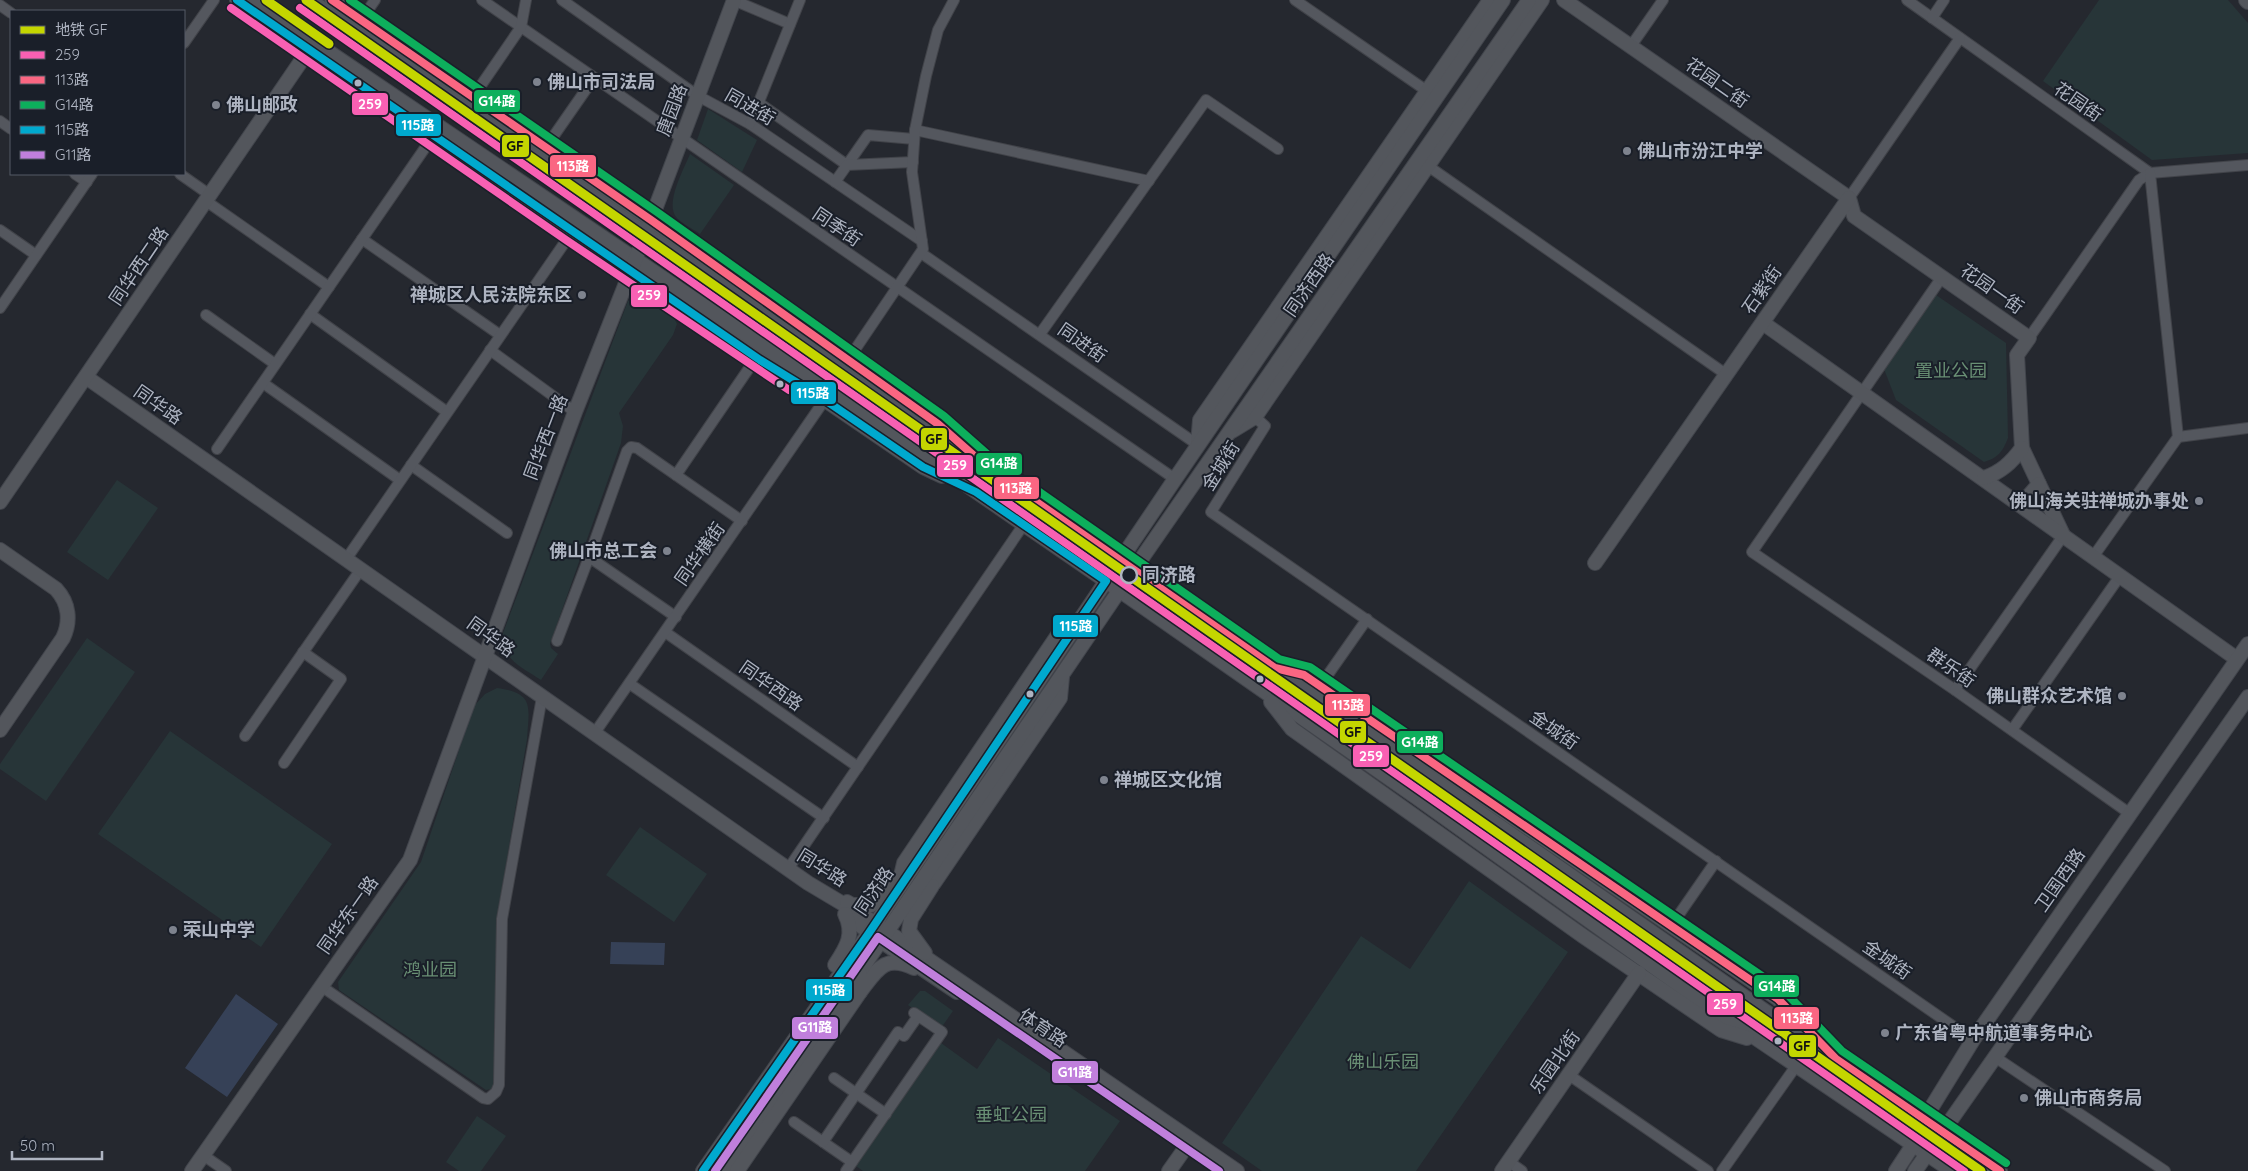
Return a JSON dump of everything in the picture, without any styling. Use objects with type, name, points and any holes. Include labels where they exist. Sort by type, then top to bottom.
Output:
[{"type":"main road","points":[[237,0],[308,51],[572,232],[633,265],[756,358],[828,396]]},
{"type":"main road","points":[[257,0],[633,265],[828,396],[1024,524],[1764,1044],[1952,1171]]},
{"type":"main road","points":[[310,0],[646,234],[1135,568],[1275,668],[2000,1171]]},
{"type":"main road","points":[[332,0],[651,220],[938,424],[989,469]]},
{"type":"main road","name":"唐园路","points":[[646,234],[733,0]]},
{"type":"main road","points":[[1198,445],[1200,420],[1490,0]]},
{"type":"main road","name":"同济西路","points":[[1106,581],[1503,0]]},
{"type":"main road","name":"同济西路","points":[[1119,591],[1529,0]]},
{"type":"main road","points":[[1227,434],[1255,417],[1542,0]]},
{"type":"main road","name":"花园二街","points":[[1564,0],[1849,198]]},
{"type":"main road","name":"同华西二路","points":[[0,502],[308,51]]},
{"type":"main road","name":"花园一街","points":[[1849,198],[1854,216],[2029,338],[2017,355],[2022,448],[2063,536]]},
{"type":"main road","name":"石紫街","points":[[1595,563],[1849,198]]},
{"type":"main road","points":[[1340,274],[1366,256],[1376,220]]},
{"type":"main road","name":"同华西一路","points":[[484,655],[575,412],[646,234]]},
{"type":"main road","points":[[1763,323],[2237,659]]},
{"type":"main road","name":"同华路","points":[[86,377],[872,928]]},
{"type":"main road","points":[[1984,478],[1998,473],[2022,448]]},
{"type":"main road","points":[[2017,503],[2025,500],[2039,484]]},
{"type":"main road","points":[[0,550],[56,589],[66,605],[68,622],[63,638],[0,730]]},
{"type":"main road","name":"同济路","points":[[703,1171],[872,928],[1106,581]]},
{"type":"main road","name":"同济路","points":[[724,1171],[860,974],[1119,591]]},
{"type":"main road","points":[[808,883],[852,905],[871,905],[883,894],[1064,626],[1078,625]]},
{"type":"main road","name":"卫国西路","points":[[1896,1171],[1913,1145],[1925,1118],[1973,1040],[2248,644]]},
{"type":"main road","name":"同华东一路","points":[[192,1171],[410,860],[484,655]]},
{"type":"main road","points":[[1275,668],[1304,675],[1778,999],[1836,1059]]},
{"type":"main road","points":[[941,976],[910,932],[911,919],[1060,698],[1062,675]]},
{"type":"main road","points":[[1261,690],[1292,728],[1639,973],[1721,1030],[1764,1044]]},
{"type":"main road","points":[[1915,1171],[2248,697]]},
{"type":"main road","points":[[899,888],[904,863]]},
{"type":"main road","points":[[912,897],[934,883]]},
{"type":"main road","points":[[832,970],[848,945],[851,930],[848,912]]},
{"type":"main road","name":"体育路","points":[[872,928],[1220,1171]]},
{"type":"main road","points":[[737,1171],[860,992],[880,966],[890,962],[907,965],[941,976]]},
{"type":"main road","name":"乐园北街","points":[[1505,1166],[1639,973]]},
{"type":"main road","points":[[860,974],[860,992]]},
{"type":"main road","name":"体育路","points":[[941,976],[1237,1171]]},
{"type":"main road","points":[[1170,1171],[1186,1147]]},
{"type":"street","points":[[185,42],[214,0]]},
{"type":"street","points":[[361,20],[375,0]]},
{"type":"street","name":"同季街","points":[[482,0],[1175,478]]},
{"type":"street","points":[[472,97],[521,27],[526,0]]},
{"type":"street","name":"同进街","points":[[562,0],[698,96],[750,124],[922,241]]},
{"type":"street","points":[[733,0],[790,24]]},
{"type":"street","points":[[750,124],[800,0]]},
{"type":"street","points":[[848,360],[923,249],[912,172],[915,134],[926,76],[938,30],[954,0]]},
{"type":"street","points":[[1295,0],[1427,91]]},
{"type":"street","points":[[1631,46],[1663,0]]},
{"type":"street","name":"花园街","points":[[1907,0],[2150,173]]},
{"type":"street","points":[[1932,18],[1944,0]]},
{"type":"street","name":"石紫街","points":[[1849,198],[1960,38]]},
{"type":"street","points":[[546,147],[594,78]]},
{"type":"street","points":[[1040,334],[1206,100],[1278,149]]},
{"type":"street","points":[[759,103],[847,165],[912,162]]},
{"type":"street","points":[[835,182],[868,135],[915,134],[1149,180]]},
{"type":"street","points":[[217,449],[427,144]]},
{"type":"street","points":[[2029,338],[2139,180],[2150,173],[2248,164]]},
{"type":"street","points":[[1428,166],[1727,374]]},
{"type":"street","points":[[2093,557],[2178,437],[2150,173]]},
{"type":"street","points":[[181,175],[208,198],[329,287]]},
{"type":"street","points":[[1,303],[89,178]]},
{"type":"street","points":[[0,230],[36,255]]},
{"type":"street","points":[[346,558],[572,232]]},
{"type":"street","points":[[362,239],[500,335]]},
{"type":"street","name":"同进街","points":[[921,253],[1198,445]]},
{"type":"street","points":[[1862,393],[1942,277]]},
{"type":"street","points":[[310,314],[447,412]]},
{"type":"street","points":[[206,315],[275,364]]},
{"type":"street","points":[[490,350],[575,412]]},
{"type":"street","points":[[676,474],[756,358]]},
{"type":"street","points":[[263,382],[400,480]]},
{"type":"street","name":"群乐街","points":[[1862,393],[1752,552],[1955,690],[2129,813]]},
{"type":"street","name":"同华横街","points":[[594,734],[828,396]]},
{"type":"street","name":"金城街","points":[[1255,417],[1265,426],[1211,512],[1973,1040]]},
{"type":"street","points":[[2178,437],[2248,428]]},
{"type":"street","points":[[557,641],[628,450],[632,447],[637,448],[676,474],[742,522]]},
{"type":"street","points":[[411,465],[506,533]]},
{"type":"street","points":[[788,870],[1024,524]]},
{"type":"street","points":[[1955,690],[2063,536]]},
{"type":"street","points":[[588,557],[676,618]]},
{"type":"street","points":[[245,736],[361,568]]},
{"type":"street","points":[[2012,730],[2120,576]]},
{"type":"street","points":[[1320,686],[1367,620]]},
{"type":"street","name":"同华西路","points":[[665,632],[858,767]]},
{"type":"street","points":[[284,763],[341,679],[303,652]]},
{"type":"street","points":[[630,684],[824,818]]},
{"type":"street","points":[[321,986],[483,1098],[488,1099],[496,1092],[500,1085],[502,919],[542,698]]},
{"type":"street","points":[[1671,926],[1716,862]]},
{"type":"street","points":[[823,1142],[898,1032],[904,1036],[916,1014],[942,1032],[846,1171]]},
{"type":"street","points":[[1995,1057],[2165,1171]]},
{"type":"street","points":[[1722,1171],[1796,1066]]},
{"type":"street","points":[[1568,1075],[1708,1171]]},
{"type":"street","points":[[834,1078],[886,1114]]},
{"type":"street","points":[[794,1122],[852,1162]]},
{"type":"street","points":[[203,1155],[226,1171]]},
{"type":"street","points":[[1505,1166],[1522,1171]]},
{"type":"green space","points":[[2099,0],[2228,0],[2248,23],[2248,153],[2152,160],[2043,81]]},
{"type":"green space","points":[[708,109],[757,140],[742,172],[697,140]]},
{"type":"green space","points":[[690,154],[734,185],[700,234],[677,218],[673,204],[676,186]]},
{"type":"green space","points":[[636,295],[648,298],[666,309],[677,324],[673,335],[619,413],[623,426],[621,443],[550,644],[551,648],[558,654],[541,680],[519,666],[509,656],[503,642],[503,633],[628,301]]},
{"type":"green space","name":"置业公园","points":[[1936,295],[2006,343],[2008,438],[1999,453],[1984,462],[1896,400],[1884,369]]},
{"type":"green space","points":[[117,480],[158,508],[108,580],[67,552]]},
{"type":"green space","points":[[87,638],[135,672],[46,801],[0,769],[0,764]]},
{"type":"green space","name":"鸿业园","points":[[497,688],[509,690],[524,698],[527,703],[528,718],[527,739],[497,918],[495,1083],[491,1089],[486,1090],[339,990],[338,982],[421,862],[474,706],[485,694]]},
{"type":"green space","points":[[170,731],[332,844],[261,947],[98,834]]},
{"type":"green space","points":[[640,827],[707,874],[674,922],[606,875]]},
{"type":"green space","name":"佛山乐园","points":[[1469,881],[1568,952],[1416,1171],[1262,1171],[1222,1143],[1361,936],[1410,969]]},
{"type":"green space","points":[[920,991],[925,991],[953,1011],[941,1028],[908,1005]]},
{"type":"green space","name":"垂虹公园","points":[[998,1038],[1120,1121],[1085,1171],[863,1171],[856,1166],[941,1043],[977,1069]]},
{"type":"green space","points":[[477,1116],[506,1136],[481,1171],[459,1171],[446,1162]]},
{"type":"water","points":[[611,942],[665,943],[664,965],[610,964]]},
{"type":"water","points":[[236,994],[278,1024],[227,1097],[185,1068]]},
{"type":"metro line","name":"GF","points":[[266,0],[329,44]]},
{"type":"metro line","name":"GF","points":[[306,0],[1981,1171]]},
{"type":"transit line","name":"115路","points":[[237,0],[760,360],[825,400],[923,467],[976,492],[1106,581],[869,933],[703,1171]]},
{"type":"transit line","name":"113路","points":[[332,0],[651,220],[938,424],[989,469],[1275,668],[1304,675],[1778,999],[1836,1059],[2000,1171]]},
{"type":"transit line","name":"G14路","points":[[350,0],[657,212],[944,416],[995,461],[1279,659],[1310,667],[1784,991],[1842,1051],[2006,1163]]},
{"type":"transit line","name":"259","points":[[231,8],[566,240],[789,390]]},
{"type":"transit line","name":"259","points":[[300,8],[1964,1171]]},
{"type":"transit line","name":"G11路","points":[[715,1171],[878,937],[1219,1171]]},
{"type":"place","name":"佛山市司法局","points":[[537,82]]},
{"type":"place","name":"佛山邮政","points":[[216,105]]},
{"type":"place","name":"佛山市汾江中学","points":[[1627,151]]},
{"type":"place","name":"禅城区人民法院东区","points":[[582,295]]},
{"type":"place","name":"佛山海关驻禅城办事处","points":[[2199,501]]},
{"type":"place","name":"佛山市总工会","points":[[667,551]]},
{"type":"place","name":"同济路","points":[[1129,575]]},
{"type":"place","name":"佛山群众艺术馆","points":[[2122,696]]},
{"type":"place","name":"禅城区文化馆","points":[[1104,780]]},
{"type":"place","name":"荣山中学","points":[[173,930]]},
{"type":"place","name":"广东省粤中航道事务中心","points":[[1885,1033]]},
{"type":"place","name":"佛山市商务局","points":[[2024,1098]]}]
